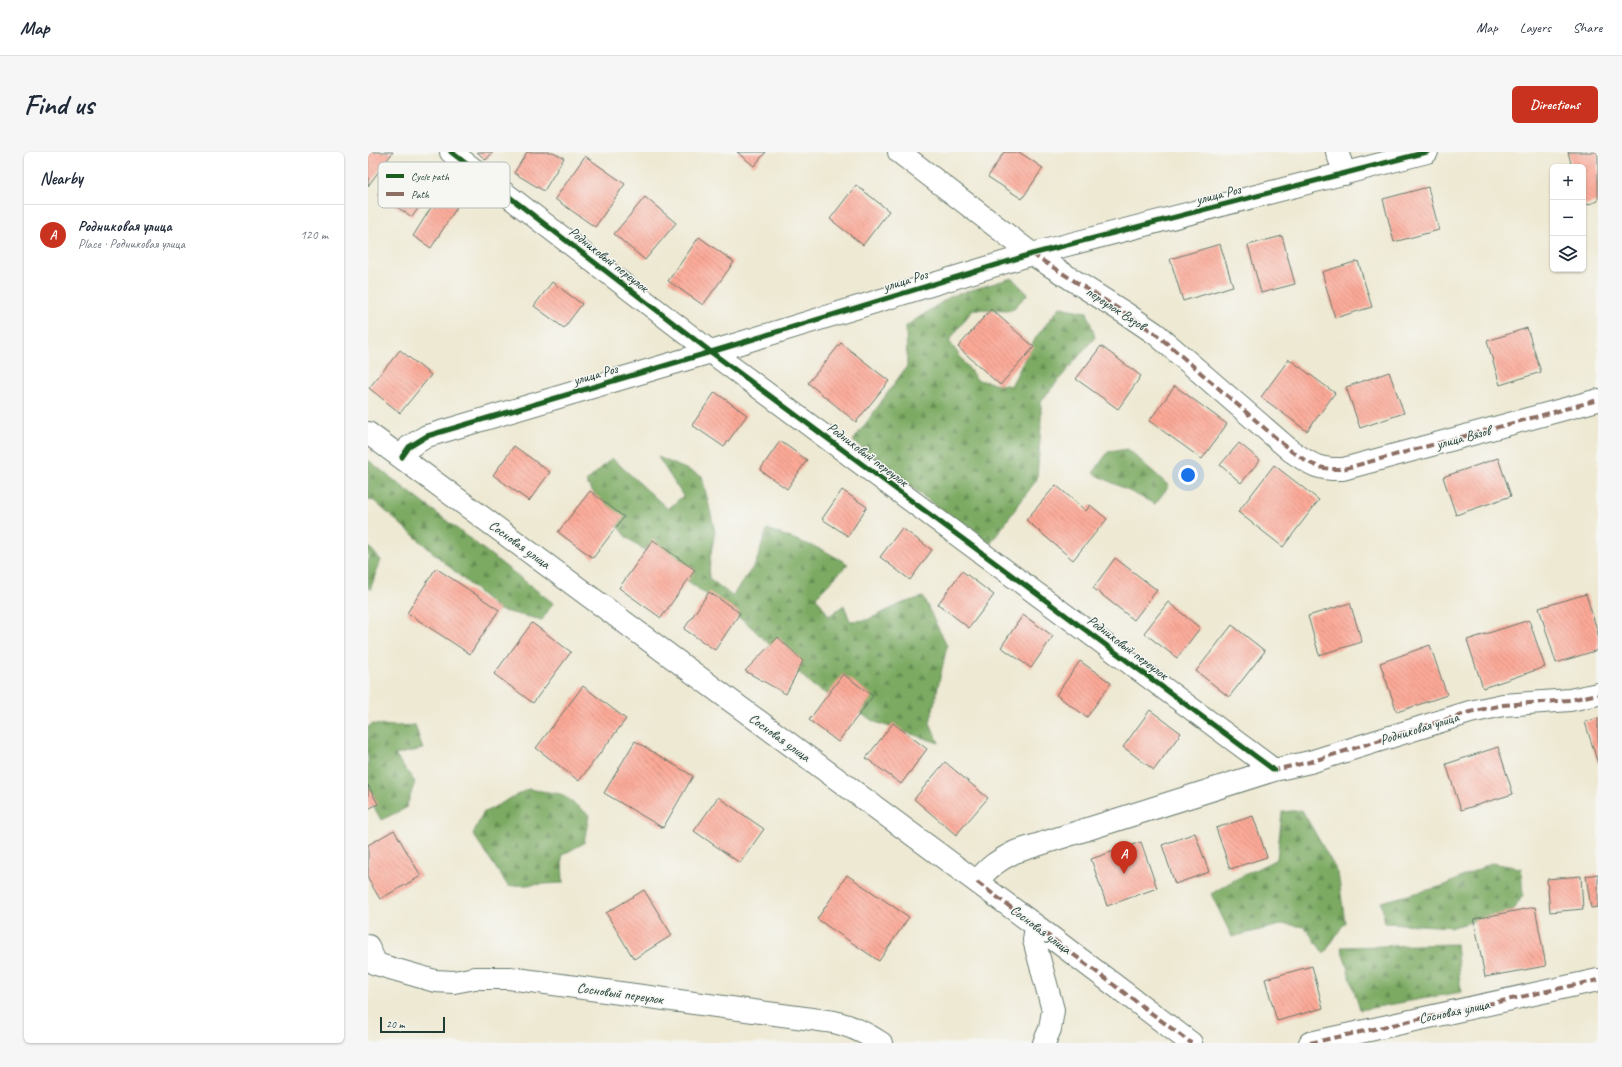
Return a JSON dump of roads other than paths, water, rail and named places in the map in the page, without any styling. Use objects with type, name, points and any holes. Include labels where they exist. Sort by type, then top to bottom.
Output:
[{"type":"street","name":"Родниковый переулок","points":[[451,152],[464,162]]},
{"type":"street","name":"переулок Вязов","points":[[899,152],[1032,254],[1156,334],[1291,451],[1312,465],[1327,470]]},
{"type":"street","points":[[1336,152],[1345,174]]},
{"type":"street","name":"улица Роз","points":[[402,457],[409,447],[427,436],[711,352],[1032,254],[1427,152]]},
{"type":"street","name":"Родниковый переулок","points":[[510,197],[711,352],[1274,770]]},
{"type":"street","name":"улица Вязов","points":[[1327,470],[1342,469],[1598,400]]},
{"type":"street","name":"Сосновая улица","points":[[368,432],[1040,928],[1191,1043]]},
{"type":"street","name":"Родниковая улица","points":[[977,882],[985,871],[998,860],[1015,852],[1274,770],[1310,762],[1470,712],[1503,705],[1570,700],[1598,694]]},
{"type":"street","points":[[1040,928],[1036,933],[1034,940],[1053,1010],[1050,1029],[1044,1043]]},
{"type":"street","name":"Сосновый переулок","points":[[371,961],[435,981],[454,982],[475,978],[509,978],[834,1022],[849,1025],[865,1032],[881,1043]]},
{"type":"street","name":"Сосновая улица","points":[[1310,1043],[1598,980]]},
{"type":"place","name":"Родниковая улица","points":[[1124,874]]}]
